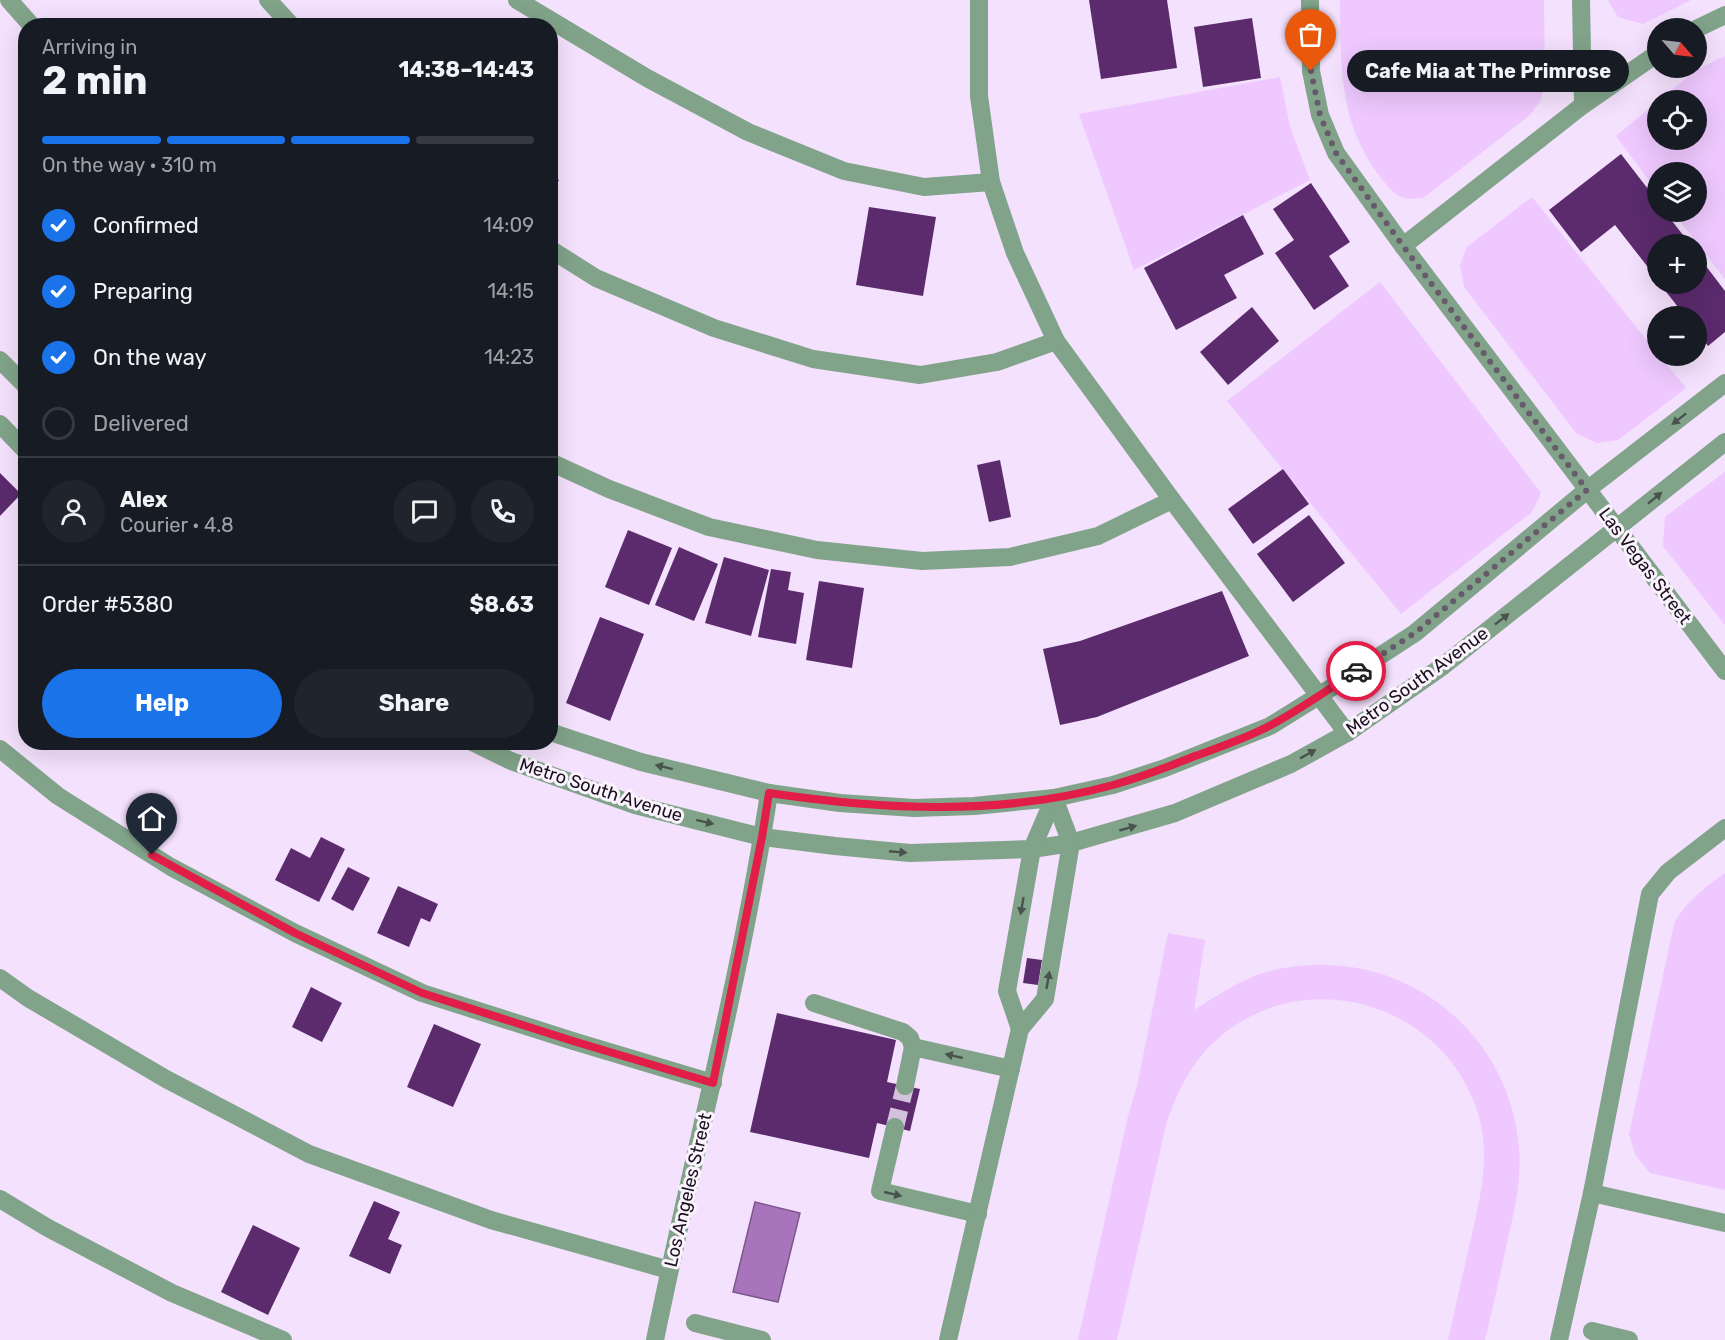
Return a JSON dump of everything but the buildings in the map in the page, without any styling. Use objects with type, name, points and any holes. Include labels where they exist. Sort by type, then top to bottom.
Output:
[{"type":"street","points":[[9,0],[25,18]]},
{"type":"street","points":[[268,0],[285,18]]},
{"type":"street","points":[[517,0],[547,18]]},
{"type":"street","points":[[979,0],[979,96],[991,182],[1015,253],[1056,341],[1347,733]]},
{"type":"street","name":"Las Vegas Street","points":[[1310,0],[1311,71],[1320,115],[1336,153],[1403,246],[1725,671]]},
{"type":"street","points":[[1581,0],[1583,105]]},
{"type":"street","points":[[1707,24],[1725,15]]},
{"type":"street","points":[[558,25],[647,78],[748,132],[844,171],[924,187],[991,182]]},
{"type":"street","points":[[1403,246],[1583,105],[1647,61]]},
{"type":"street","points":[[558,254],[596,278],[703,324],[813,359],[920,375],[997,362],[1056,341]]},
{"type":"street","points":[[0,360],[18,378]]},
{"type":"street","points":[[558,735],[641,762],[769,793],[840,803],[914,808],[974,806],[1054,798],[1113,785],[1220,747],[1270,726],[1415,633],[1587,490],[1725,384]]},
{"type":"street","points":[[0,424],[18,443]]},
{"type":"street","name":"Metro South Avenue","points":[[488,750],[511,761],[635,805],[762,837],[910,853],[1032,849],[1071,843],[1175,813],[1291,764],[1347,733],[1443,666],[1725,442]]},
{"type":"street","points":[[558,466],[609,489],[709,527],[817,550],[922,561],[1010,557],[1098,536],[1172,500]]},
{"type":"street","points":[[0,749],[57,796],[171,867],[295,933],[422,993],[713,1083]]},
{"type":"street","name":"Los Angeles Street","points":[[655,1340],[713,1083],[769,793]]},
{"type":"street","points":[[948,1340],[1020,1029],[1045,999],[1071,843],[1054,798]]},
{"type":"street","points":[[1020,1029],[1007,991],[1032,849],[1054,798]]},
{"type":"street","points":[[1559,1340],[1592,1193],[1650,894],[1668,872],[1725,828]]},
{"type":"street","points":[[0,978],[28,998],[166,1079],[309,1154],[491,1220],[669,1270]]},
{"type":"street","points":[[814,1004],[903,1032],[910,1038],[913,1047],[904,1086]]},
{"type":"street","points":[[913,1047],[1011,1069]]},
{"type":"street","points":[[895,1127],[880,1191],[978,1214]]},
{"type":"street","points":[[1592,1193],[1725,1223]]},
{"type":"street","points":[[0,1199],[48,1228],[172,1293],[283,1340]]},
{"type":"street","points":[[695,1323],[762,1340]]},
{"type":"street","points":[[1592,1331],[1629,1340]]},
{"type":"shaded area","points":[[1340,0],[1544,0],[1545,78],[1541,100],[1529,116],[1423,198],[1409,199],[1400,196],[1388,187],[1375,170],[1354,129],[1344,88]]},
{"type":"shaded area","points":[[1608,0],[1691,0],[1655,18],[1647,18],[1647,22],[1643,24],[1618,17]]},
{"type":"shaded area","points":[[1725,56],[1725,279],[1707,256],[1707,234],[1690,234],[1681,222],[1707,222],[1707,162],[1647,162],[1647,178],[1616,136],[1647,110],[1647,150],[1707,150],[1707,90],[1672,90],[1687,78],[1707,78],[1707,65]]},
{"type":"shaded area","points":[[1280,77],[1290,127],[1310,180],[1134,270],[1079,114]]},
{"type":"shaded area","points":[[1532,197],[1647,341],[1647,366],[1668,366],[1686,388],[1618,440],[1597,443],[1577,434],[1464,287],[1460,265],[1467,247]]},
{"type":"shaded area","points":[[1380,282],[1541,493],[1532,512],[1401,614],[1227,401]]},
{"type":"shaded area","points":[[1725,472],[1725,625],[1663,546],[1665,517]]},
{"type":"shaded area","points":[[1725,873],[1725,1190],[1650,1173],[1636,1156],[1629,1135],[1674,924],[1690,902]]},
{"type":"shaded area","points":[[1168,933],[1205,940],[1194,1010],[1235,985],[1267,972],[1323,965],[1365,970],[1405,983],[1440,1004],[1470,1032],[1494,1066],[1511,1105],[1520,1160],[1515,1208],[1485,1340],[1448,1340],[1477,1213],[1482,1180],[1484,1147],[1478,1113],[1461,1076],[1437,1046],[1407,1023],[1373,1008],[1336,1000],[1299,1001],[1262,1011],[1227,1031],[1197,1062],[1182,1085],[1166,1125],[1117,1340],[1078,1340],[1128,1116],[1137,1086]]},
{"type":"shaded area","points":[[755,1202],[800,1213],[778,1302],[733,1292]]},
{"type":"tunnel","points":[[895,1127],[905,1086]]},
{"type":"way so far","points":[[1311,71],[1320,115],[1336,153],[1403,246],[1587,490],[1415,633],[1356,671]]},
{"type":"place","name":"Cafe Mia at The Primrose","points":[[1311,71]]},
{"type":"route","points":[[152,855],[295,933],[422,993],[713,1083],[769,793],[840,803],[914,808],[974,806],[1054,798],[1113,785],[1165,768],[1270,726],[1356,671]]}]
